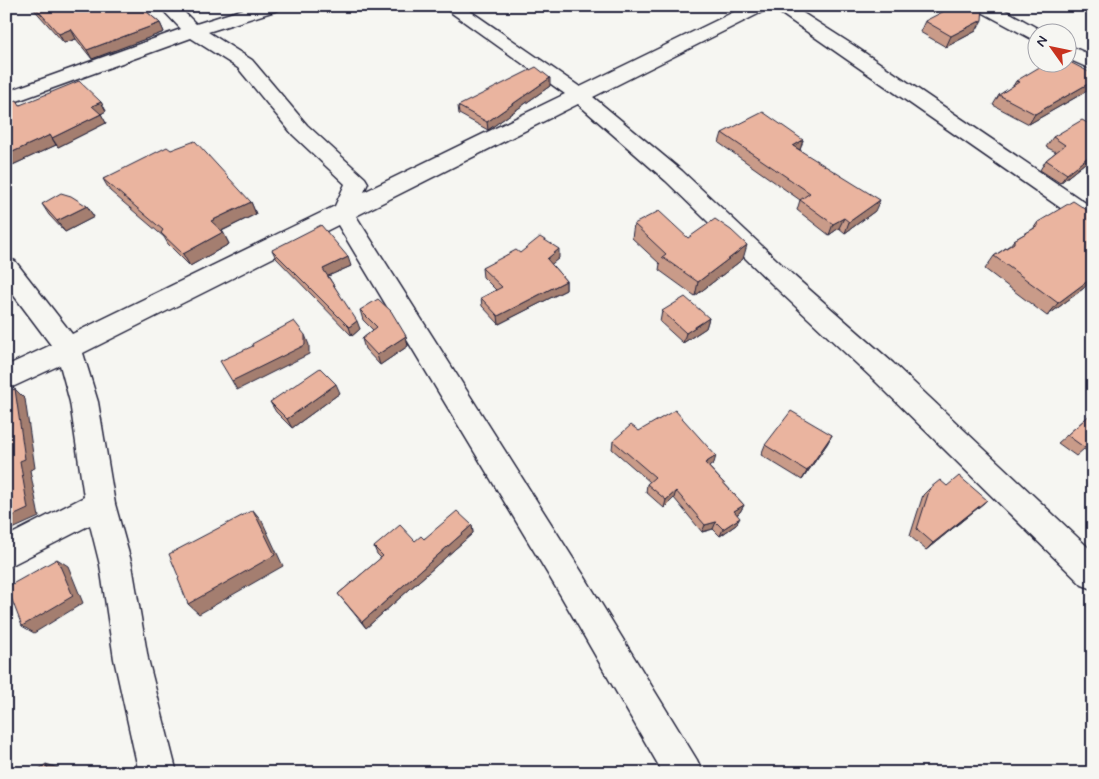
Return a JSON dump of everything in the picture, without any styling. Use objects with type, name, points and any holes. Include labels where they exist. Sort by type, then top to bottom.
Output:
[{"type":"street","points":[[168,6],[193,31],[245,64],[300,130],[357,183],[343,214]]},
{"type":"street","points":[[6,99],[193,31],[272,6]]},
{"type":"street","points":[[451,6],[580,96],[674,176],[785,282],[883,371],[1093,574]]},
{"type":"street","points":[[724,6],[742,16]]},
{"type":"street","points":[[6,379],[343,214],[760,6]]},
{"type":"street","points":[[779,6],[849,51],[1093,219]]},
{"type":"street","points":[[988,7],[1026,28]]},
{"type":"street","points":[[1076,55],[1093,64]]},
{"type":"street","points":[[343,214],[572,585],[684,773]]},
{"type":"street","points":[[6,267],[69,349],[85,410],[100,504],[116,565],[131,659],[158,773]]},
{"type":"street","points":[[6,553],[100,504]]},
{"type":"building","points":[[34,6],[140,6],[160,23],[87,50],[71,29],[59,34]]},
{"type":"building","points":[[954,6],[983,6],[982,20],[951,36],[925,21]]},
{"type":"building","points":[[1076,65],[1093,74],[1093,81],[1035,114],[999,95],[1019,82],[1016,81],[1031,72],[1076,72]]},
{"type":"building","points":[[536,67],[550,78],[487,122],[458,106]]},
{"type":"building","points":[[79,81],[101,102],[92,106],[101,114],[52,138],[50,135],[6,155],[6,104],[17,100],[20,105]]},
{"type":"building","points":[[763,112],[803,140],[793,146],[880,200],[849,222],[844,218],[833,224],[800,200],[810,193],[722,133]]},
{"type":"building","points":[[1082,120],[1093,126],[1093,153],[1067,174],[1046,160],[1065,145],[1053,137]]},
{"type":"building","points":[[195,141],[251,202],[211,221],[223,232],[183,254],[161,233],[163,230],[103,179],[167,147],[171,150]]},
{"type":"building","points":[[61,193],[71,196],[87,206],[57,221],[42,204]]},
{"type":"building","points":[[1073,201],[1093,214],[1093,267],[1089,270],[1093,273],[1093,277],[1058,303],[994,256],[1014,243],[1014,240],[1038,226],[1038,222]]},
{"type":"building","points":[[659,211],[688,238],[715,219],[731,230],[747,245],[698,282],[662,257],[666,254],[634,224]]},
{"type":"building","points":[[321,225],[348,257],[323,269],[357,321],[349,327],[272,250]]},
{"type":"building","points":[[540,237],[559,249],[547,259],[566,281],[498,316],[481,298],[502,287],[482,268],[516,250],[520,253]]},
{"type":"building","points":[[685,297],[709,318],[686,333],[662,311]]},
{"type":"building","points":[[378,299],[391,311],[406,336],[377,355],[362,339],[377,327],[360,310]]},
{"type":"building","points":[[294,321],[305,335],[305,345],[232,381],[220,361],[253,346],[252,344]]},
{"type":"building","points":[[320,368],[336,384],[287,419],[270,402]]},
{"type":"building","points":[[15,389],[25,459],[20,461],[28,509],[6,519],[6,392]]},
{"type":"building","points":[[675,410],[716,456],[705,463],[744,505],[734,511],[740,518],[723,529],[716,522],[705,525],[676,491],[666,500],[647,484],[655,477],[613,441],[631,425],[639,431]]},
{"type":"building","points":[[791,411],[832,435],[807,471],[765,445]]},
{"type":"building","points":[[1093,412],[1093,441],[1085,448],[1067,435]]},
{"type":"building","points":[[959,476],[987,500],[933,543],[917,529],[930,488],[940,480],[947,486]]},
{"type":"building","points":[[253,510],[275,555],[188,604],[169,554]]},
{"type":"building","points":[[457,511],[472,525],[362,622],[338,594],[383,556],[374,547],[400,525],[415,541],[421,536],[424,539]]},
{"type":"building","points":[[57,559],[73,596],[22,626],[7,587]]},
{"type":"building","points":[[46,764],[49,773],[34,773]]}]
